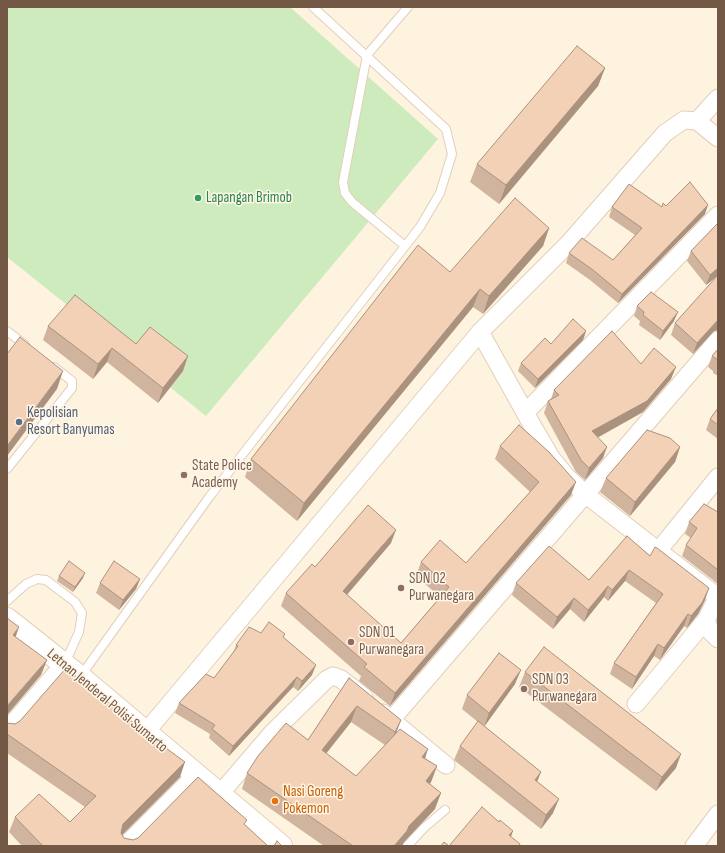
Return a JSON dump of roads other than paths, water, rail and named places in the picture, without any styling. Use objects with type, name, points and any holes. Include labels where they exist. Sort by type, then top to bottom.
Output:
[{"type":"street","points":[[697,121],[718,98]]},
{"type":"street","points":[[146,732],[480,332],[568,244],[665,133],[684,120],[697,121],[718,138]]},
{"type":"street","points":[[525,413],[718,214]]},
{"type":"street","points":[[480,332],[552,459],[567,477],[585,494],[718,596],[706,620],[636,704]]},
{"type":"street","points":[[392,719],[718,340]]},
{"type":"street","points":[[658,551],[718,477]]},
{"type":"street","name":"Letnan Jenderal Polisi Sumarto","points":[[7,619],[146,732],[196,776],[281,846]]},
{"type":"street","points":[[706,620],[710,631],[718,639]]},
{"type":"street","points":[[7,730],[72,671]]},
{"type":"street","points":[[219,794],[273,732],[327,679],[333,676],[341,679],[392,719],[446,765]]},
{"type":"street","points":[[125,846],[196,776]]},
{"type":"street","points":[[694,846],[718,814]]},
{"type":"lane","points":[[72,671],[420,227],[440,193],[452,154],[446,128],[313,7]]},
{"type":"lane","points":[[405,246],[352,202],[345,193],[343,182],[367,55],[408,7]]},
{"type":"lane","points":[[7,331],[31,349]]},
{"type":"lane","points":[[7,469],[72,388],[72,381],[48,363]]},
{"type":"lane","points":[[7,601],[26,584],[37,579],[46,580],[75,602],[82,613],[72,671]]},
{"type":"lane","points":[[407,846],[425,827],[446,810]]},
{"type":"place","name":"Lapangan Brimob","points":[[198,198]]},
{"type":"place","name":"Kepolisian Resort Banyumas","points":[[19,422]]},
{"type":"place","name":"State Police Academy","points":[[184,475]]},
{"type":"place","name":"SDN 02 Purwanegara","points":[[401,588]]},
{"type":"place","name":"SDN 01 Purwanegara","points":[[351,642]]},
{"type":"place","name":"SDN 03 Purwanegara","points":[[524,689]]},
{"type":"place","name":"Nasi Goreng Pokemon","points":[[275,801]]}]
